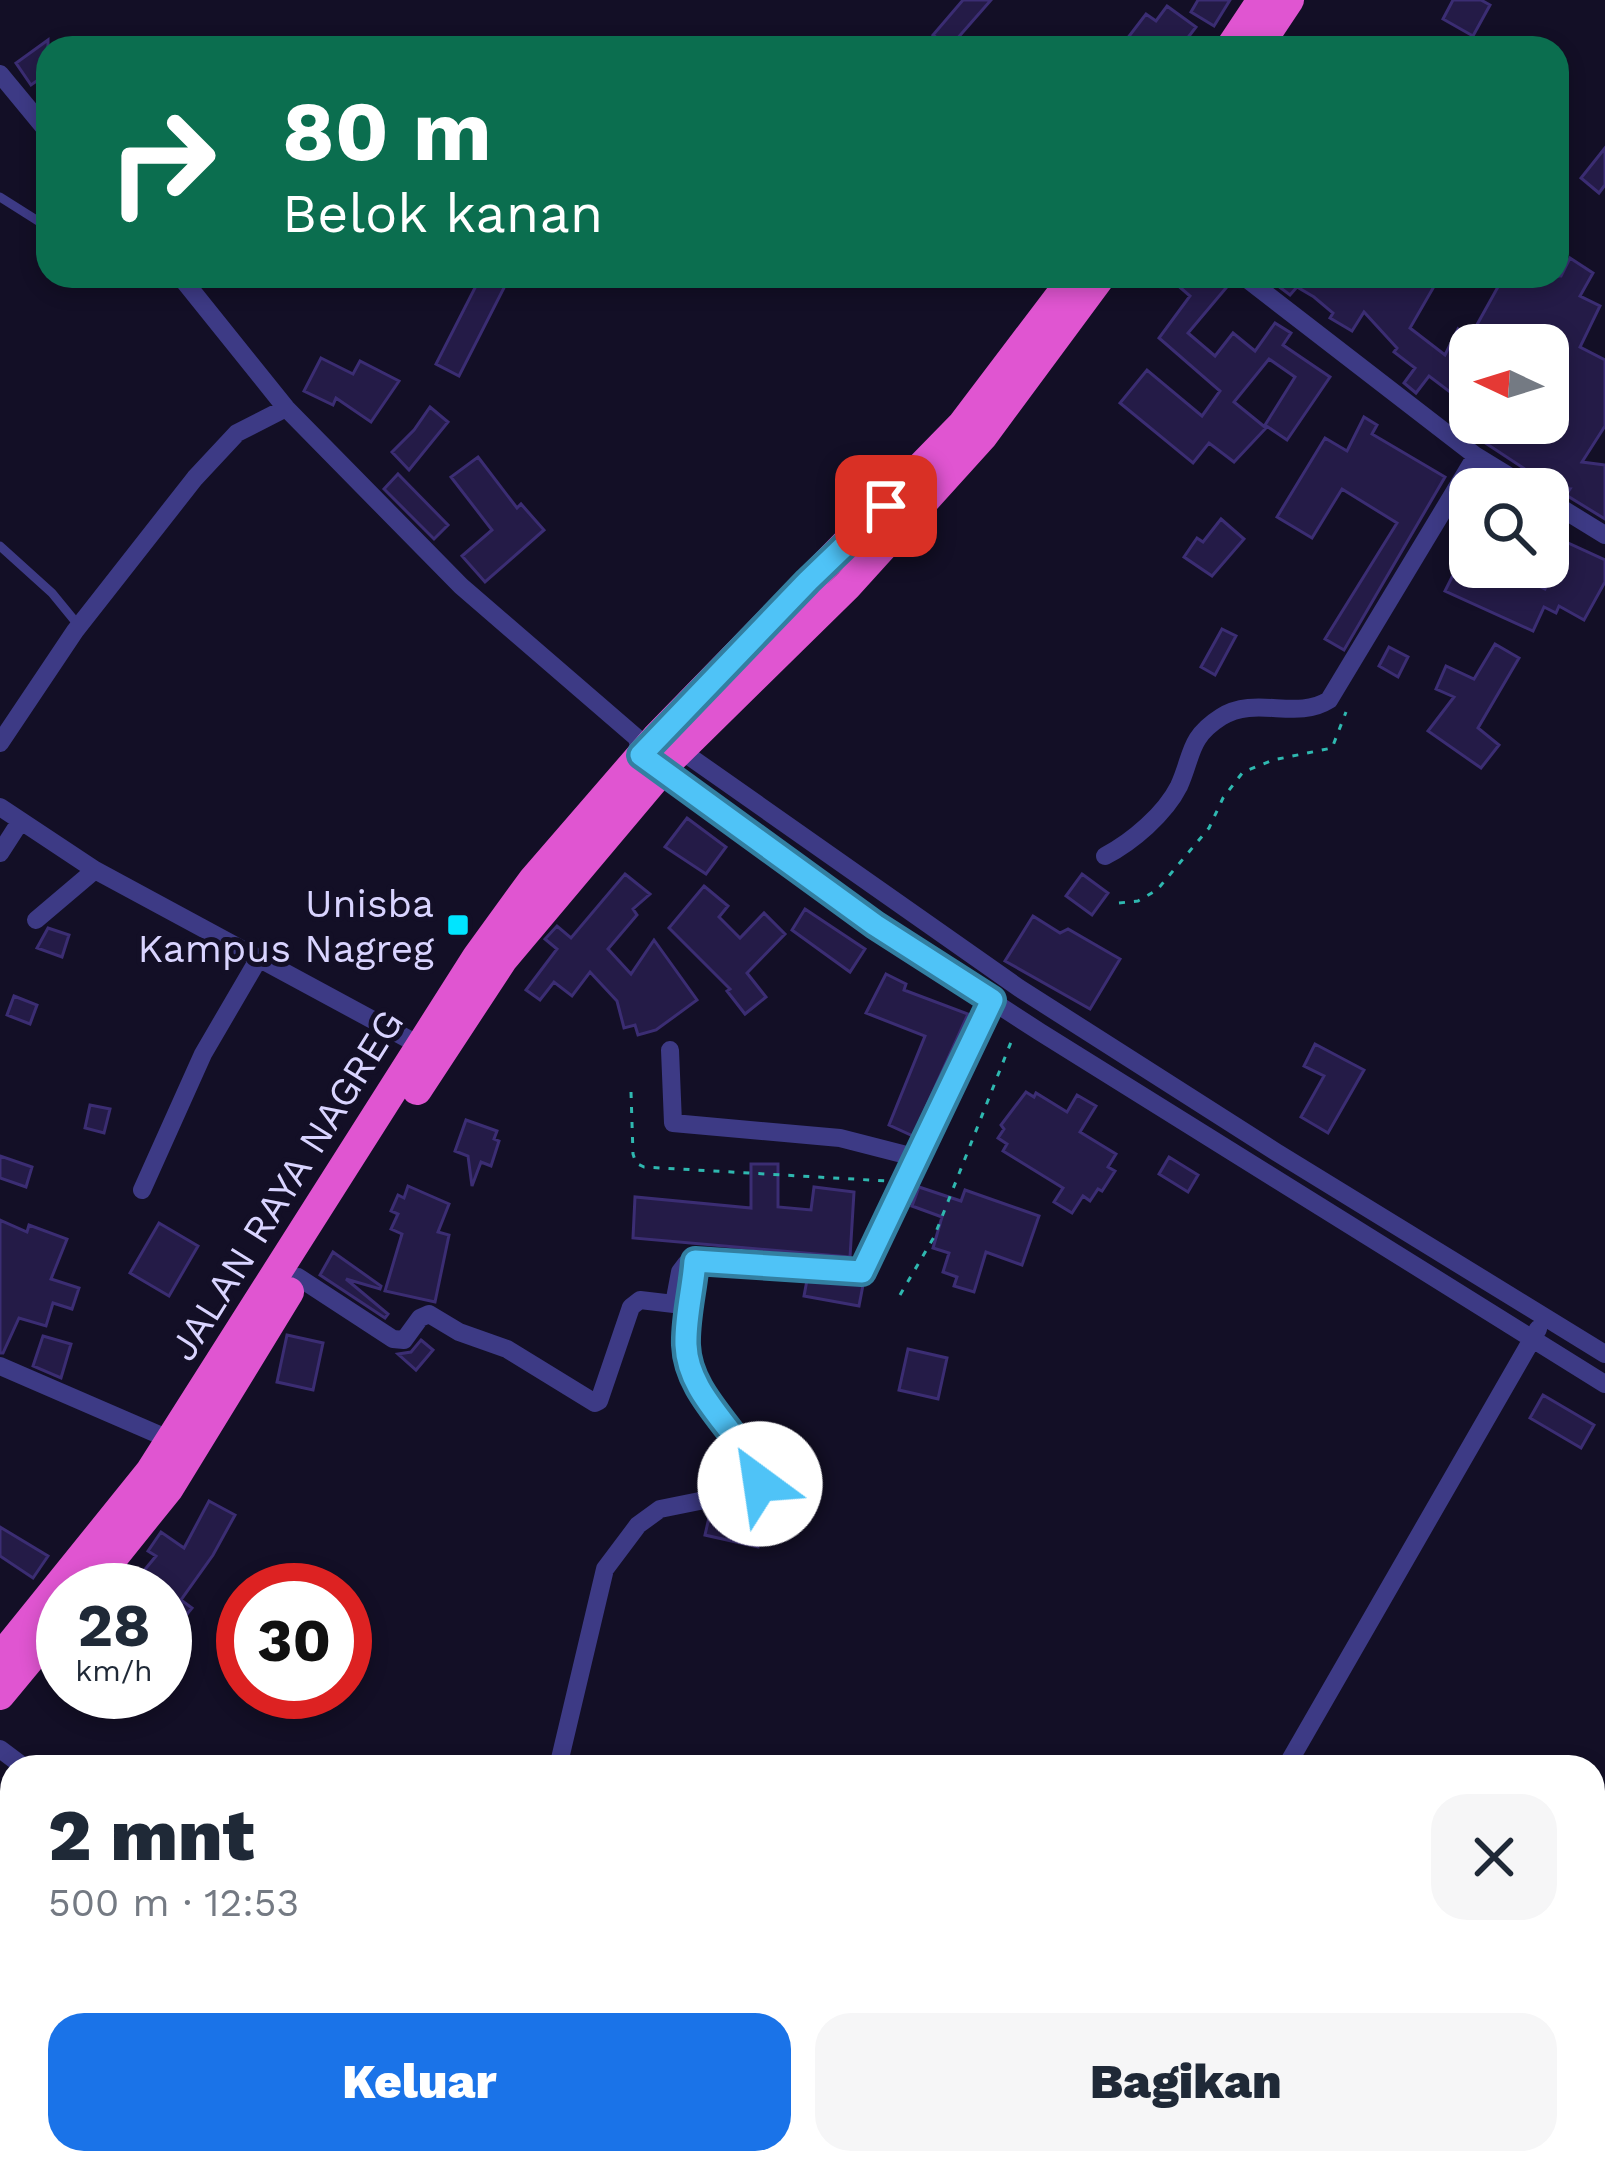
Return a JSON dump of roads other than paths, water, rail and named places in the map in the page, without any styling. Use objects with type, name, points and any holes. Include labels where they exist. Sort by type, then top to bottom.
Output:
[{"type":"highway","points":[[1238,36],[1262,0]]},
{"type":"highway","points":[[1265,36],[1289,0]]},
{"type":"highway","name":"JALAN RAYA NAGREG","points":[[0,1658],[150,1472],[477,957],[533,880],[937,453],[1014,361],[1066,288]]},
{"type":"highway","name":"JALAN RAYA NAGREG","points":[[108,1563],[169,1487],[503,958],[655,751],[848,585],[982,437],[1092,288]]},
{"type":"highway","points":[[0,1695],[36,1652]]},
{"type":"street","points":[[0,74],[36,118]]},
{"type":"street","points":[[190,288],[286,408],[461,586],[655,751],[875,925],[1605,1384]]},
{"type":"street","points":[[1259,288],[1496,468]]},
{"type":"street","points":[[0,743],[79,626],[194,478],[237,434],[286,408]]},
{"type":"street","points":[[1105,856],[1124,845],[1173,794],[1192,743],[1224,715],[1256,705],[1320,706],[1337,692],[1476,456]]},
{"type":"street","points":[[1569,513],[1605,535]]},
{"type":"street","points":[[655,751],[975,959],[1605,1354]]},
{"type":"street","points":[[0,807],[95,870],[421,1046]]},
{"type":"street","points":[[0,854],[20,822]]},
{"type":"street","points":[[36,920],[95,870]]},
{"type":"street","points":[[142,1190],[202,1054],[259,958]]},
{"type":"street","points":[[959,980],[975,959]]},
{"type":"street","points":[[298,1277],[398,1340],[404,1340],[423,1315],[433,1315],[458,1332],[507,1348],[595,1403],[633,1304],[644,1300],[674,1304],[686,1264],[777,1264],[859,1274],[992,1000]]},
{"type":"street","points":[[670,1050],[673,1123],[839,1138],[918,1158]]},
{"type":"street","points":[[561,1755],[605,1569],[638,1525],[660,1509],[760,1489],[760,1479],[748,1459],[700,1390],[686,1348],[695,1261]]},
{"type":"street","points":[[1293,1755],[1544,1318]]},
{"type":"street","points":[[0,1366],[171,1440]]},
{"type":"lane","points":[[0,197],[36,219]]},
{"type":"lane","points":[[0,547],[52,593],[79,626]]},
{"type":"place","name":"Unisba Kampus Nagreg","points":[[458,925]]}]
